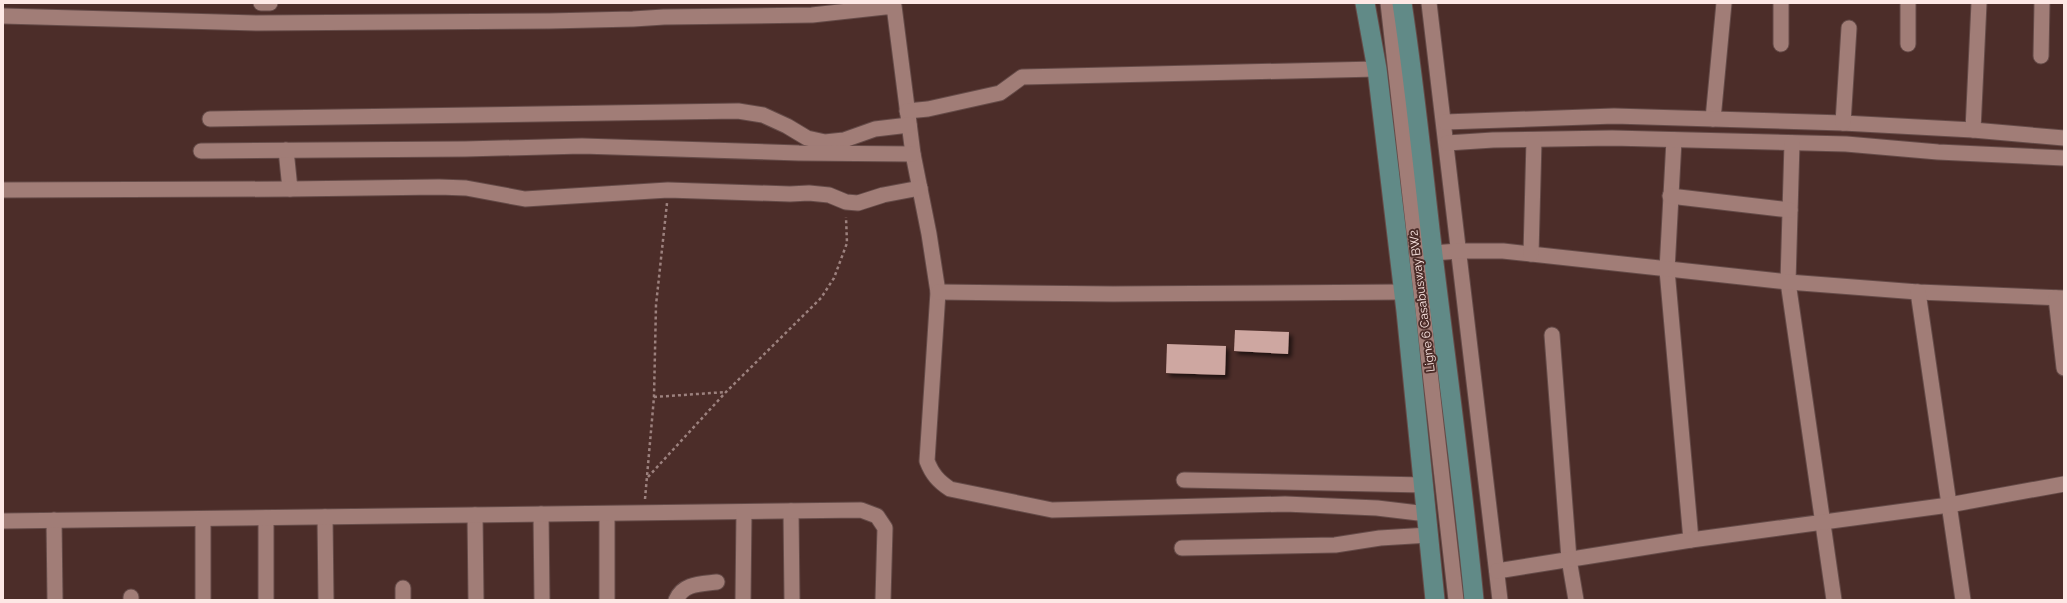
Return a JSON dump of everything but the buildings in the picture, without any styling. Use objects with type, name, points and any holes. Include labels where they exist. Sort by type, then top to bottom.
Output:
[{"type":"main road","points":[[1365,3],[1377,69],[1403,292],[1435,600]]},
{"type":"main road","points":[[1402,3],[1415,90],[1433,253],[1467,524],[1474,600]]},
{"type":"street","points":[[261,3],[270,3]]},
{"type":"street","name":"Ligne 6 Casabusway BW2","points":[[1382,3],[1450,600]]},
{"type":"street","name":"Ligne 6 Casabusway BW2","points":[[1388,3],[1456,600]]},
{"type":"street","points":[[1429,3],[1445,122],[1500,600]]},
{"type":"street","points":[[1713,119],[1724,3]]},
{"type":"street","points":[[1781,3],[1782,44]]},
{"type":"street","points":[[1908,3],[1908,44]]},
{"type":"street","points":[[1973,130],[1979,3]]},
{"type":"street","points":[[2041,56],[2042,3]]},
{"type":"street","points":[[3,16],[257,23],[541,21],[664,17],[812,15],[894,6],[913,154],[938,292],[926,461],[931,472],[941,483],[950,489],[1052,510],[1286,504],[1377,508],[1427,514]]},
{"type":"street","points":[[1843,123],[1849,28]]},
{"type":"street","points":[[210,119],[738,111],[763,115],[787,126],[807,138],[825,142],[844,140],[908,118],[928,109],[1000,93],[1022,77],[1377,69]]},
{"type":"street","points":[[1445,122],[1588,116],[1713,119],[1843,123],[1973,130],[2064,138]]},
{"type":"street","points":[[1447,142],[1534,140],[1674,140],[1846,144],[1938,152],[2064,158]]},
{"type":"street","points":[[1531,254],[1534,140]]},
{"type":"street","points":[[1674,140],[1667,270],[1691,540]]},
{"type":"street","points":[[1792,143],[1788,282],[1834,600]]},
{"type":"street","points":[[201,151],[465,149],[582,146],[791,153],[913,154]]},
{"type":"street","points":[[286,150],[290,189]]},
{"type":"street","points":[[3,190],[459,188],[525,199],[668,190],[790,194],[809,193],[829,195],[846,202],[858,203],[883,195],[920,188]]},
{"type":"street","points":[[1670,196],[1790,210]]},
{"type":"street","points":[[1433,253],[1459,251],[1531,254],[1788,282],[1918,292],[2060,298],[2064,368]]},
{"type":"street","points":[[938,292],[1113,294],[1403,292]]},
{"type":"street","points":[[1918,292],[1963,600]]},
{"type":"street","points":[[1552,335],[1569,559],[1576,600]]},
{"type":"street","points":[[1184,480],[1424,485]]},
{"type":"street","points":[[1497,571],[1691,540],[1949,505],[2064,484]]},
{"type":"street","points":[[3,521],[861,510],[871,512],[882,520],[885,528],[883,600]]},
{"type":"street","points":[[791,511],[792,600]]},
{"type":"street","points":[[744,512],[744,600]]},
{"type":"street","points":[[541,514],[542,600]]},
{"type":"street","points":[[607,514],[607,600]]},
{"type":"street","points":[[475,515],[476,600]]},
{"type":"street","points":[[325,517],[326,600]]},
{"type":"street","points":[[266,518],[266,600]]},
{"type":"street","points":[[203,519],[203,600]]},
{"type":"street","points":[[54,520],[55,600]]},
{"type":"street","points":[[1182,548],[1334,545],[1380,538],[1429,535]]},
{"type":"street","points":[[676,600],[679,593],[686,586],[717,582]]},
{"type":"path","points":[[643,513],[648,477],[654,397],[656,305],[668,190]]},
{"type":"path","points":[[648,477],[726,392],[816,303],[834,278],[847,243],[846,202]]},
{"type":"path","points":[[654,397],[726,392]]}]
